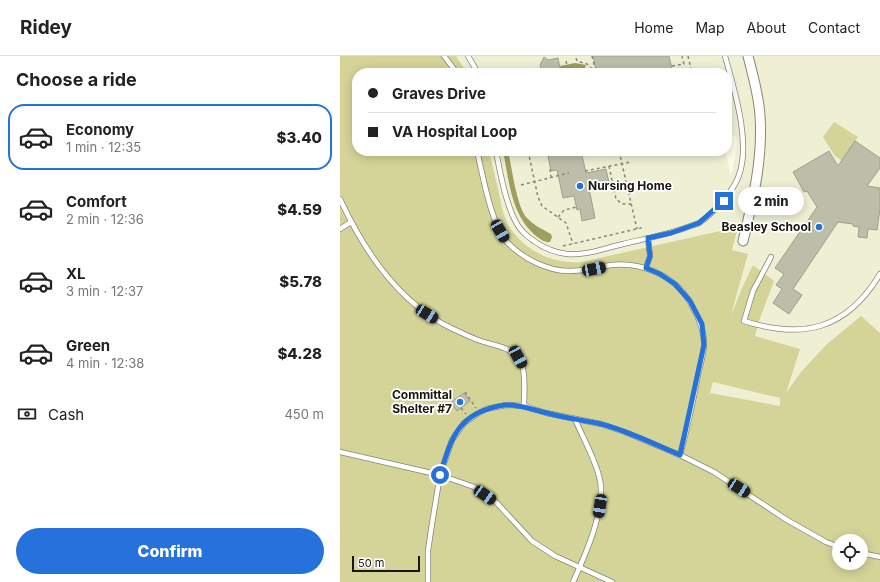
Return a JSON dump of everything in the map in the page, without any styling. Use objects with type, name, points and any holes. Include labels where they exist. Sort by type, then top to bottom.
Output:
[{"type":"street","points":[[742,241],[757,176],[760,141],[759,108],[748,56]]},
{"type":"lane","points":[[444,56],[453,68]]},
{"type":"lane","points":[[468,56],[475,68]]},
{"type":"lane","points":[[725,56],[728,68]]},
{"type":"lane","points":[[497,156],[500,174],[514,220],[522,232],[538,244],[551,250],[567,254],[584,253],[671,233],[699,223],[724,201],[739,176],[743,159],[744,139],[732,84]]},
{"type":"lane","points":[[478,156],[494,220],[506,241],[522,256],[543,266],[568,271],[625,265],[646,268],[660,274],[675,284],[690,301],[702,324],[704,345],[680,455]]},
{"type":"lane","points":[[340,199],[367,250],[383,273],[401,291],[427,314],[448,326],[479,341],[508,350],[518,357],[522,365],[524,406]]},
{"type":"lane","points":[[340,229],[351,222]]},
{"type":"lane","points":[[646,268],[650,256],[648,238]]},
{"type":"lane","points":[[771,257],[753,291],[744,322],[780,330],[806,329],[828,324],[834,321],[846,314],[860,302],[880,274]]},
{"type":"lane","points":[[428,582],[428,551],[440,475],[452,440],[464,423],[477,414],[486,409],[506,405],[524,406],[601,424],[625,432],[680,455],[714,472],[787,520],[832,545]]},
{"type":"lane","points":[[572,582],[598,516],[601,497],[600,477],[575,419]]},
{"type":"lane","points":[[340,452],[440,475],[474,487],[496,502],[532,541],[555,556],[612,582]]},
{"type":"lane","points":[[868,554],[880,557]]},
{"type":"path","points":[[592,56],[595,68]]},
{"type":"path","points":[[672,66],[684,64],[682,56]]},
{"type":"path","points":[[688,56],[691,68]]},
{"type":"path","points":[[576,58],[577,61],[587,64],[591,68]]},
{"type":"path","points":[[566,61],[568,68]]},
{"type":"path","points":[[529,156],[534,182],[542,206],[566,222],[572,244]]},
{"type":"path","points":[[620,156],[637,229]]},
{"type":"path","points":[[585,171],[631,162]]},
{"type":"path","points":[[609,166],[618,202],[622,204],[631,204]]},
{"type":"path","points":[[551,170],[552,178]]},
{"type":"path","points":[[521,185],[569,174]]},
{"type":"path","points":[[590,190],[613,184]]},
{"type":"path","points":[[558,216],[564,210],[576,207]]},
{"type":"path","points":[[558,247],[645,227]]},
{"type":"path","points":[[465,392],[476,408]]},
{"type":"path","points":[[461,408],[466,414]]},
{"type":"shaded area","points":[[456,56],[880,56],[880,425],[709,393],[748,254],[732,250],[738,227],[572,263],[553,260],[530,249],[518,237],[505,219],[490,156],[732,156],[732,68],[464,68]]},
{"type":"shaded area","points":[[575,63],[586,65],[585,68],[560,68],[560,66]]},
{"type":"shaded area","points":[[504,156],[509,156],[517,195],[526,217],[538,227],[551,234],[552,237],[550,242],[544,241],[536,236],[528,228],[516,208],[509,186]]},
{"type":"green space","points":[[340,56],[456,56],[464,68],[352,68],[352,156],[490,156],[506,220],[519,239],[537,253],[558,260],[581,262],[738,227],[732,250],[748,254],[731,315],[753,265],[774,281],[755,336],[800,349],[786,393],[801,372],[826,345],[861,316],[880,333],[880,582],[340,582]],"holes":[[[713,382],[780,398],[780,406],[710,393]]]},
{"type":"green space","points":[[834,122],[858,137],[842,161],[835,156],[823,137]]},
{"type":"pier","points":[[732,135],[736,137],[737,143],[731,176],[726,156],[732,156]]},
{"type":"building","points":[[593,56],[669,56],[672,68],[596,68]]},
{"type":"building","points":[[544,57],[548,60],[558,58],[560,68],[541,68],[540,65]]},
{"type":"building","name":"Beasley School","points":[[855,141],[880,158],[880,168],[867,186],[880,188],[880,209],[877,230],[868,229],[867,238],[858,237],[859,227],[853,226],[853,224],[838,222],[793,289],[802,295],[789,314],[773,303],[782,289],[776,285],[784,274],[775,268],[817,207],[807,191],[804,192],[793,172],[829,151],[838,166]]},
{"type":"building","name":"Nursing Home","points":[[548,156],[582,156],[586,173],[606,169],[609,183],[589,188],[595,218],[582,221],[580,209],[577,210],[574,196],[563,198],[557,170],[551,171]]},
{"type":"building","name":"Committal Shelter #7","points":[[464,393],[470,401],[457,411],[451,402]]},
{"type":"place","name":"Nursing Home","points":[[580,186]]},
{"type":"place","name":"Beasley School","points":[[819,227]]},
{"type":"place","name":"Committal Shelter #7","points":[[460,402]]},
{"type":"route","points":[[440,475],[452,440],[464,423],[486,409],[506,405],[524,406],[546,413],[601,424],[625,432],[680,455],[704,345],[702,324],[690,301],[675,284],[660,274],[646,268],[650,256],[648,238],[671,233],[699,223],[724,201]]}]
